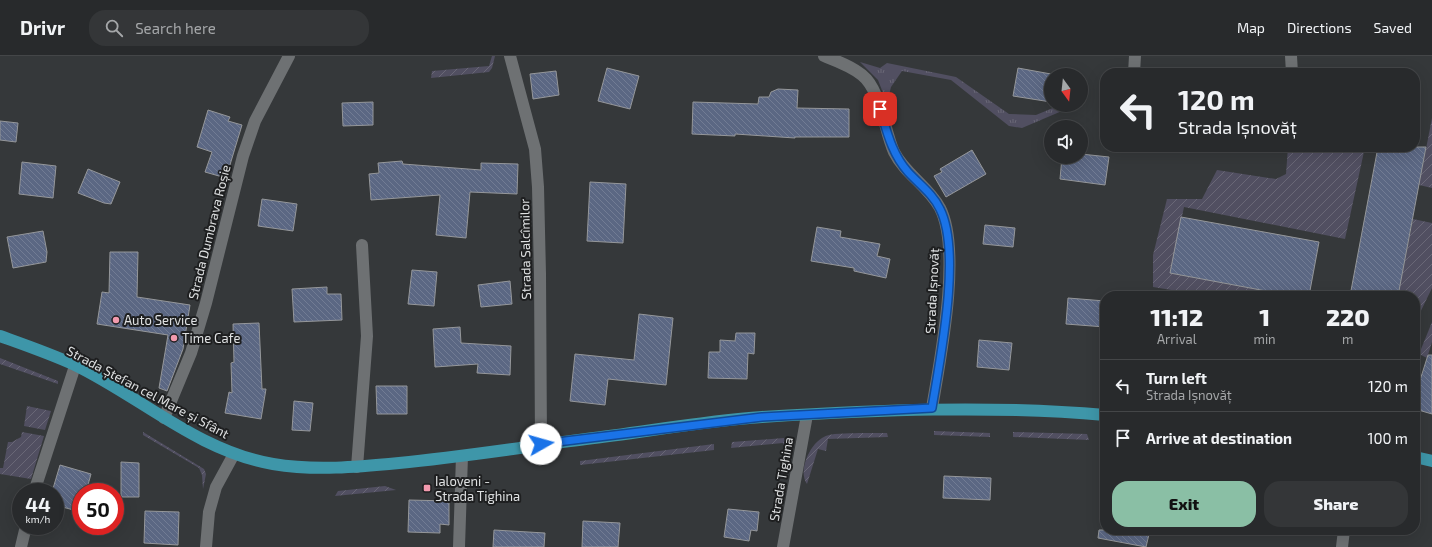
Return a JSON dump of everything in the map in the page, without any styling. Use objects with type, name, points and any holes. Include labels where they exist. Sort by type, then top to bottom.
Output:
[{"type":"main road","name":"Strada Ștefan cel Mare și Sfânt","points":[[0,336],[75,366],[197,437],[234,454],[271,463],[301,468],[356,467],[462,456],[541,444],[717,422],[807,415],[932,408],[1013,409],[1100,415]]},
{"type":"main road","points":[[1420,458],[1432,461]]},
{"type":"street","name":"Strada Dumbrava Roșie","points":[[164,418],[191,353],[206,303],[243,156],[254,121],[289,56]]},
{"type":"street","name":"Strada Salcîmilor","points":[[510,56],[535,149],[539,234],[541,444]]},
{"type":"street","name":"Strada Ișnovăț","points":[[824,56],[851,67],[863,75],[873,88],[890,142],[897,157],[908,172],[934,197],[946,224],[949,247],[949,283],[942,348],[932,408]]},
{"type":"street","points":[[1135,68],[1136,56]]},
{"type":"street","points":[[1291,56],[1292,68]]},
{"type":"street","points":[[356,467],[367,336],[362,245]]},
{"type":"street","points":[[37,483],[75,366]]},
{"type":"street","name":"Strada Tighina","points":[[783,547],[807,415]]},
{"type":"street","points":[[206,547],[209,512],[214,494],[234,454]]},
{"type":"street","points":[[459,547],[462,456]]},
{"type":"street","points":[[21,547],[24,535]]},
{"type":"street","points":[[1342,547],[1343,535]]},
{"type":"green space","points":[[492,56],[495,56],[492,68],[489,72],[431,78],[432,71],[489,66]]},
{"type":"green space","points":[[860,62],[880,68],[887,63],[956,77],[1009,114],[1036,115],[1044,112],[1060,112],[1022,128],[1009,126],[951,80],[902,71],[891,87],[887,103],[878,80]]},
{"type":"green space","points":[[1432,118],[1432,188],[1419,185]]},
{"type":"green space","points":[[1288,152],[1364,152],[1345,239],[1184,207],[1170,273],[1266,291],[1177,291],[1153,287],[1153,255],[1167,199],[1202,199],[1217,170],[1276,179],[1286,174]]},
{"type":"green space","points":[[1413,219],[1432,223],[1432,288],[1420,313],[1420,291],[1399,291]]},
{"type":"green space","points":[[1432,322],[1432,342],[1427,358],[1420,354]]},
{"type":"green space","points":[[0,358],[58,381],[58,384],[0,364]]},
{"type":"green space","points":[[27,406],[51,411],[45,430],[24,426]]},
{"type":"green space","points":[[934,431],[990,433],[990,437],[934,435]]},
{"type":"green space","points":[[22,432],[44,436],[31,479],[0,474],[0,468],[3,468],[8,442],[12,442],[21,437]]},
{"type":"green space","points":[[143,432],[204,469],[206,474],[203,489],[202,475],[199,468],[143,435]]},
{"type":"green space","points":[[1013,432],[1087,434],[1089,440],[1013,437]]},
{"type":"green space","points":[[887,433],[888,437],[828,439],[826,451],[818,449],[807,484],[804,466],[809,453],[817,442],[830,435]]},
{"type":"green space","points":[[784,438],[789,445],[786,451],[783,443],[731,448],[732,442]]},
{"type":"green space","points":[[714,444],[714,450],[580,465],[580,461]]},
{"type":"green space","points":[[385,486],[396,490],[335,496],[338,491]]},
{"type":"building","points":[[607,68],[639,76],[630,109],[598,101]]},
{"type":"building","points":[[1018,68],[1044,73],[1044,101],[1013,96]]},
{"type":"building","points":[[556,71],[559,95],[533,99],[530,74]]},
{"type":"building","points":[[778,89],[798,90],[797,108],[849,109],[849,137],[795,138],[735,134],[735,136],[692,134],[693,102],[758,104],[759,97],[769,97],[771,92]]},
{"type":"building","points":[[373,102],[373,125],[343,126],[342,103]]},
{"type":"building","points":[[208,110],[230,117],[228,121],[242,125],[226,178],[205,172],[212,152],[197,147]]},
{"type":"building","points":[[0,121],[18,123],[16,142],[0,140]]},
{"type":"building","points":[[1420,147],[1426,147],[1399,291],[1351,291],[1377,152],[1420,152]]},
{"type":"building","points":[[972,150],[986,174],[946,197],[934,176],[942,172],[940,169]]},
{"type":"building","points":[[1088,155],[1109,157],[1105,185],[1060,179],[1061,164],[1088,164]]},
{"type":"building","points":[[402,161],[403,164],[481,170],[481,163],[518,164],[517,194],[470,192],[466,238],[436,235],[440,195],[371,200],[369,174],[379,173],[378,163]]},
{"type":"building","points":[[22,162],[56,166],[53,198],[19,194]]},
{"type":"building","points":[[88,169],[120,182],[111,204],[104,203],[78,193]]},
{"type":"building","points":[[590,182],[626,184],[623,243],[587,241]]},
{"type":"building","points":[[262,199],[297,204],[293,231],[258,226]]},
{"type":"building","points":[[1181,217],[1319,242],[1310,291],[1266,291],[1170,273]]},
{"type":"building","points":[[985,225],[1015,228],[1013,247],[983,244]]},
{"type":"building","points":[[817,227],[841,231],[840,237],[880,244],[877,256],[890,259],[886,278],[854,271],[854,268],[811,261]]},
{"type":"building","points":[[43,231],[47,252],[46,262],[13,268],[7,237]]},
{"type":"building","points":[[110,252],[138,252],[137,297],[190,305],[183,349],[167,391],[159,388],[168,335],[97,324],[102,292],[109,293]]},
{"type":"building","points":[[412,270],[437,272],[434,306],[408,304]]},
{"type":"building","points":[[510,281],[512,304],[481,307],[478,285]]},
{"type":"building","points":[[327,287],[327,294],[341,294],[342,320],[294,322],[292,289]]},
{"type":"building","points":[[1068,298],[1100,301],[1100,327],[1066,324]]},
{"type":"building","points":[[639,314],[673,318],[666,385],[608,379],[605,405],[570,401],[575,354],[634,360]]},
{"type":"building","points":[[259,323],[262,389],[266,389],[261,419],[225,413],[229,392],[232,393],[231,363],[234,362],[233,324]]},
{"type":"building","points":[[460,327],[461,343],[511,346],[510,375],[477,373],[478,364],[435,367],[433,329]]},
{"type":"building","points":[[736,333],[755,333],[754,354],[748,353],[747,379],[708,378],[709,352],[720,352],[720,340],[735,341]]},
{"type":"building","points":[[979,340],[1012,343],[1009,370],[977,367]]},
{"type":"building","points":[[1428,355],[1432,355],[1432,414],[1420,410],[1420,380]]},
{"type":"building","points":[[376,386],[407,386],[407,414],[377,414]]},
{"type":"building","points":[[294,401],[313,403],[310,431],[292,430]]},
{"type":"building","points":[[121,462],[139,463],[139,497],[124,497],[124,483],[121,483]]},
{"type":"building","points":[[60,465],[91,474],[88,483],[72,483],[72,510],[64,507],[64,483],[55,483]]},
{"type":"building","points":[[944,476],[991,478],[990,500],[943,498]]},
{"type":"building","points":[[409,500],[449,501],[449,525],[440,524],[440,533],[408,532]]},
{"type":"building","points":[[728,509],[759,512],[757,531],[751,530],[749,541],[724,537]]},
{"type":"building","points":[[145,511],[179,512],[178,545],[144,543]]},
{"type":"building","points":[[583,521],[620,523],[618,547],[582,547]]},
{"type":"building","points":[[494,530],[545,533],[544,547],[493,547]]},
{"type":"building","points":[[1099,530],[1100,535],[1149,535],[1146,547],[1098,538]]},
{"type":"place","name":"Auto Service","points":[[116,320]]},
{"type":"place","name":"Time Cafe","points":[[174,338]]},
{"type":"place","name":"Ialoveni - Strada Tighina","points":[[427,488]]},
{"type":"route","points":[[541,444],[762,417],[932,408],[942,348],[949,283],[949,247],[946,224],[934,197],[908,172],[897,157],[890,142],[880,109]]}]
